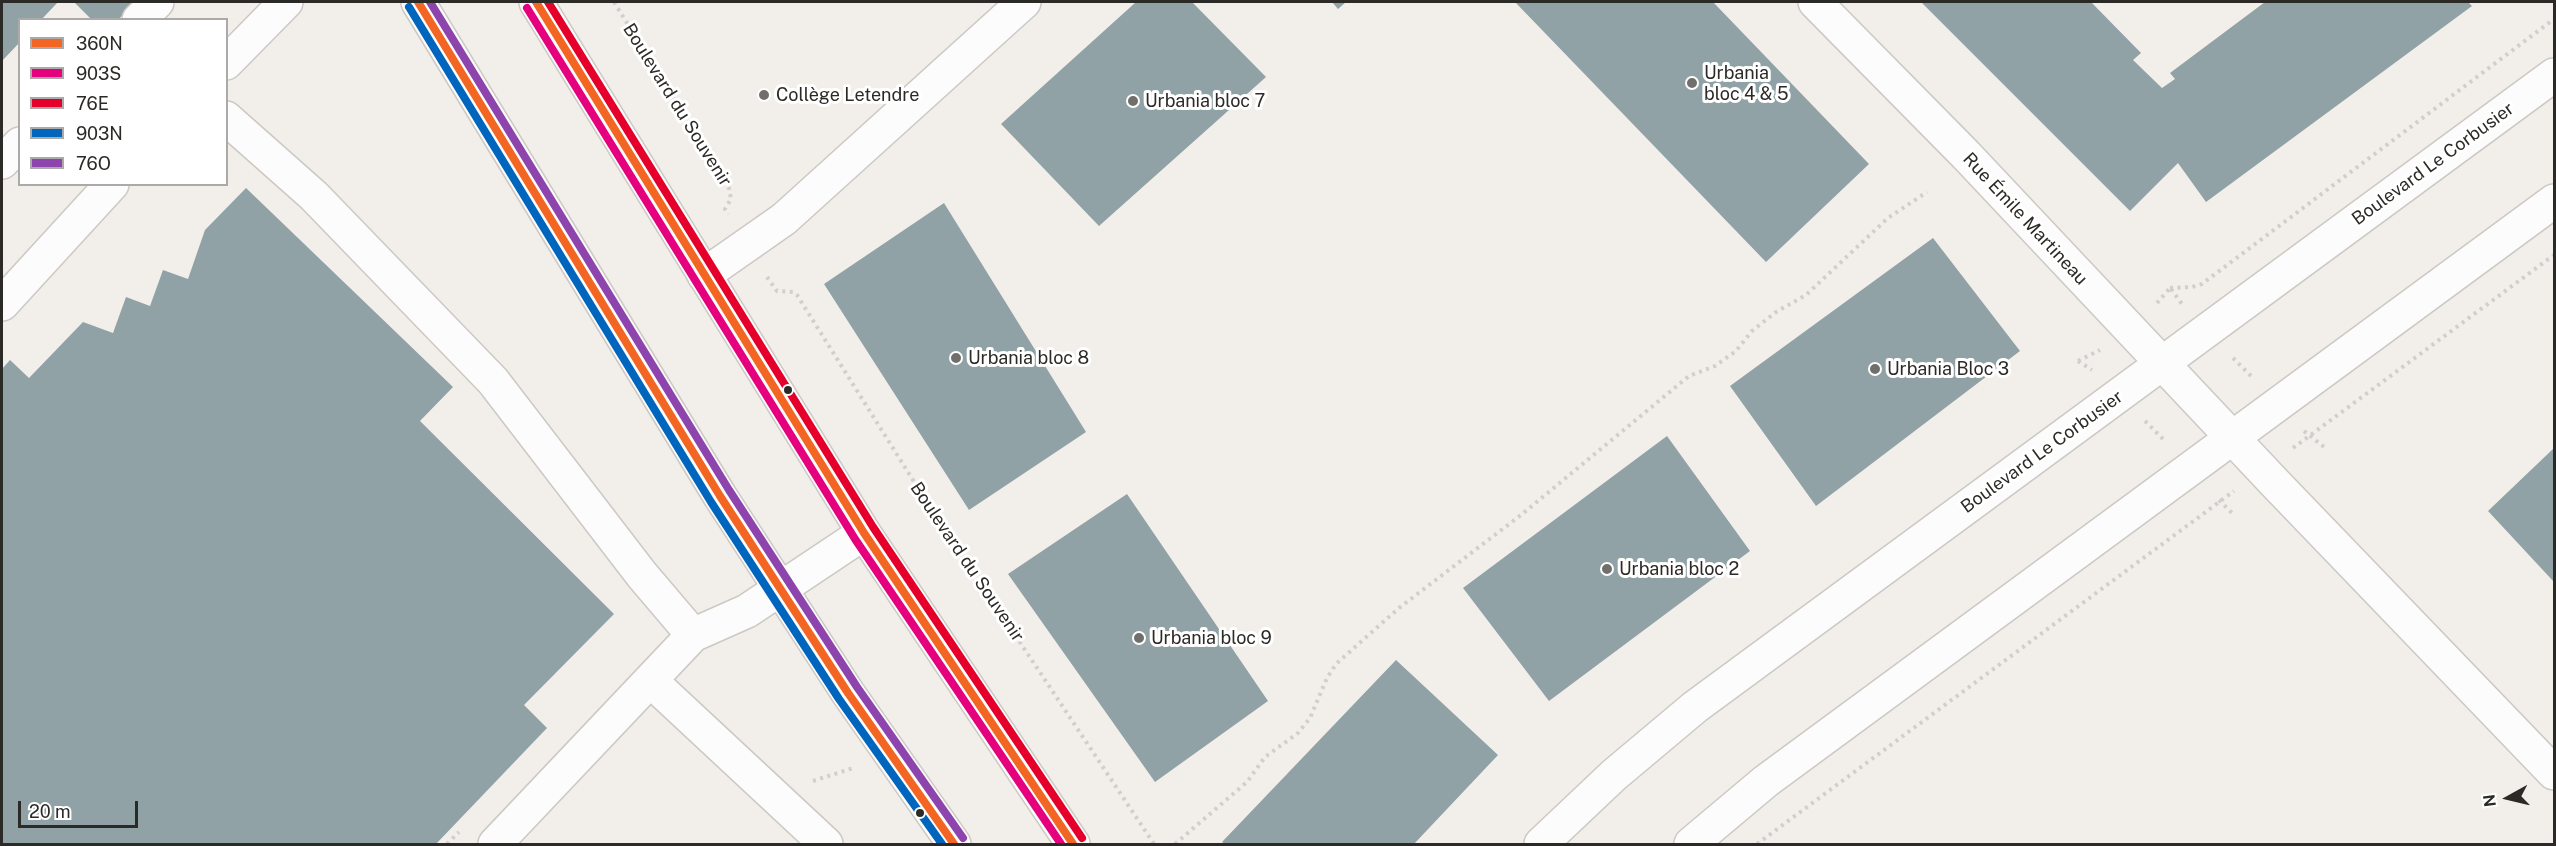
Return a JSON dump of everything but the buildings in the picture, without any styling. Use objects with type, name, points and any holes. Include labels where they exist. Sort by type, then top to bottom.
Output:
[{"type":"street","points":[[141,18],[156,2]]},
{"type":"street","points":[[228,61],[286,2]]},
{"type":"street","points":[[418,2],[720,496],[860,711],[954,844]]},
{"type":"street","points":[[536,2],[864,533],[1073,844]]},
{"type":"street","points":[[704,275],[784,219],[1024,2]]},
{"type":"street","name":"Rue Émile Martineau","points":[[1815,2],[1966,155],[2162,364],[2554,773]]},
{"type":"street","name":"Boulevard Le Corbusier","points":[[1541,844],[1614,775],[1695,707],[2554,75]]},
{"type":"street","points":[[228,120],[314,196],[493,381],[642,575],[693,635]]},
{"type":"street","points":[[2,162],[18,146]]},
{"type":"street","points":[[2,304],[110,186]]},
{"type":"street","points":[[1691,844],[1766,782],[2554,201]]},
{"type":"street","points":[[495,844],[693,635],[747,611],[864,533]]},
{"type":"street","points":[[651,681],[825,844]]},
{"type":"path","name":"Boulevard du Souvenir","points":[[614,2],[729,188],[731,199],[725,209]]},
{"type":"path","points":[[2324,447],[2304,431],[2207,331],[2170,288],[2202,284],[2554,19]]},
{"type":"path","points":[[1174,844],[1247,782],[1265,758],[1298,733],[1310,718],[1327,678],[1336,664],[1399,608],[1521,515],[1689,376],[1715,366],[1736,351],[1752,331],[1776,312],[1806,296],[1888,219],[1927,192]]},
{"type":"path","points":[[2324,425],[2554,255]]},
{"type":"path","name":"Boulevard du Souvenir","points":[[777,291],[793,292],[797,296],[928,504],[1154,844]]},
{"type":"path","points":[[2078,361],[2092,370],[2120,395],[2232,513]]},
{"type":"path","points":[[1757,844],[2206,512]]},
{"type":"transit line","name":"360N","points":[[418,2],[720,496],[848,693],[954,844]]},
{"type":"transit line","name":"76O","points":[[430,2],[729,490],[857,687],[963,838]]},
{"type":"transit line","name":"360N","points":[[536,2],[864,533],[1073,844]]},
{"type":"transit line","name":"76E","points":[[548,2],[873,527],[1082,838]]},
{"type":"transit line","name":"903N","points":[[409,7],[711,502],[839,699],[942,844]]},
{"type":"transit line","name":"903S","points":[[527,8],[855,539],[1061,844]]},
{"type":"place","name":"Urbania bloc 4 & 5","points":[[1692,83]]},
{"type":"place","name":"Collège Letendre","points":[[764,95]]},
{"type":"place","name":"Urbania bloc 7","points":[[1133,101]]},
{"type":"place","name":"Urbania bloc 8","points":[[956,358]]},
{"type":"place","name":"Urbania Bloc 3","points":[[1875,369]]},
{"type":"place","name":"Urbania bloc 2","points":[[1607,569]]},
{"type":"place","name":"Urbania bloc 9","points":[[1139,638]]}]
